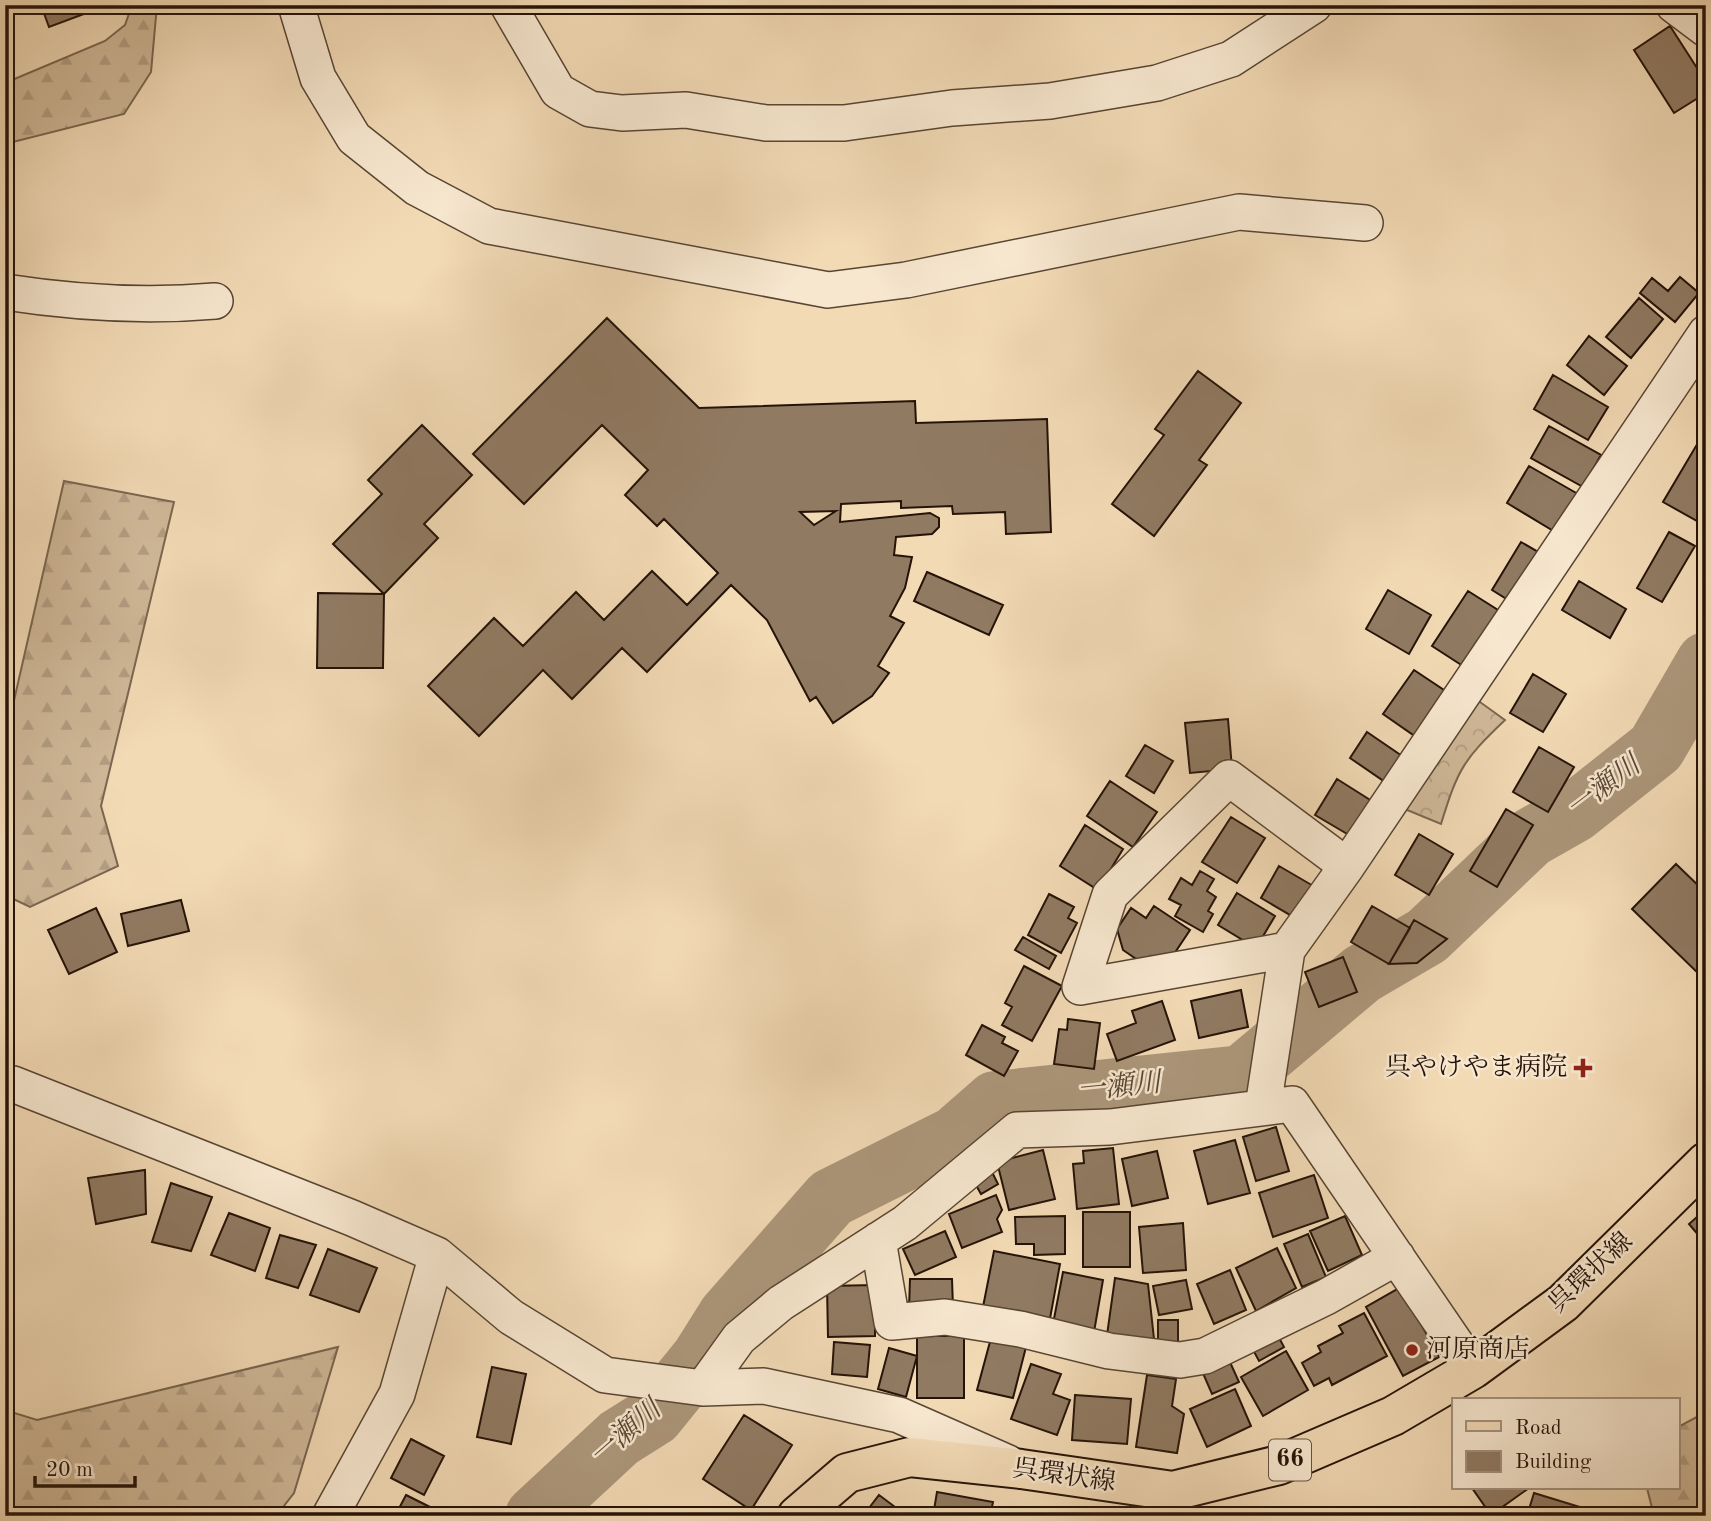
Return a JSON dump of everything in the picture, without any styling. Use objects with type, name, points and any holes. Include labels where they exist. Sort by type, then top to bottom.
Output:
[{"type":"main road","name":"呉環状線","points":[[807,1511],[847,1473],[910,1457],[1021,1469],[1173,1491],[1279,1465],[1393,1416],[1473,1369],[1563,1303],[1706,1163]]},
{"type":"street","points":[[296,5],[318,78],[354,138],[417,188],[489,226],[828,290],[906,280],[1239,212],[1365,223]]},
{"type":"street","points":[[508,5],[558,91],[590,109],[622,113],[686,110],[766,123],[844,122],[952,108],[1051,101],[1157,83],[1231,59],[1314,5]]},
{"type":"street","points":[[1674,5],[1706,29]]},
{"type":"street","points":[[5,292],[49,299],[156,306],[215,300]]},
{"type":"street","points":[[1263,1107],[1287,950],[1348,866],[1706,333]]},
{"type":"street","points":[[1287,950],[1080,987],[1110,895],[1229,778],[1348,866]]},
{"type":"street","points":[[5,1085],[13,1084],[437,1255],[512,1317],[605,1375],[703,1388],[764,1386],[899,1415],[1021,1469]]},
{"type":"street","points":[[703,1388],[739,1338],[782,1303],[905,1223],[1017,1130],[1110,1127],[1292,1104],[1473,1369]]},
{"type":"street","points":[[878,1240],[892,1322],[945,1317],[1020,1329],[1109,1351],[1180,1360],[1205,1356],[1326,1297],[1397,1257]]},
{"type":"street","points":[[330,1516],[397,1394],[437,1255]]},
{"type":"green space","points":[[132,5],[157,5],[151,72],[124,114],[5,144],[5,83],[105,41],[125,25]]},
{"type":"green space","points":[[64,481],[174,502],[101,806],[118,866],[30,907],[5,895],[5,740]]},
{"type":"green space","points":[[1473,697],[1505,720],[1464,766],[1452,790],[1441,824],[1395,805]]},
{"type":"green space","points":[[338,1347],[294,1493],[276,1516],[5,1516],[5,1410],[37,1420]]},
{"type":"green space","points":[[1706,1412],[1706,1516],[1654,1516],[1648,1490],[1680,1490],[1680,1426]]},
{"type":"building","points":[[41,5],[108,5],[49,27]]},
{"type":"building","points":[[1670,26],[1706,82],[1706,93],[1674,113],[1634,50]]},
{"type":"building","points":[[1680,277],[1699,293],[1675,322],[1640,293],[1652,278],[1668,291]]},
{"type":"building","points":[[1639,298],[1663,319],[1631,358],[1606,337]]},
{"type":"building","points":[[607,318],[699,408],[915,401],[916,423],[1047,419],[1051,532],[1006,534],[1005,512],[953,514],[952,506],[901,508],[901,501],[841,504],[840,522],[930,513],[939,518],[939,527],[932,534],[896,537],[894,555],[912,557],[905,588],[890,616],[904,623],[878,666],[889,673],[872,696],[833,723],[816,697],[810,701],[767,620],[731,585],[647,672],[622,648],[572,699],[543,670],[479,736],[428,686],[494,618],[523,646],[576,592],[604,620],[652,571],[687,605],[718,573],[664,519],[657,526],[625,495],[648,470],[602,425],[524,504],[473,454]],"holes":[[[836,511],[814,525],[800,512]]]},
{"type":"building","points":[[1589,336],[1627,366],[1604,395],[1567,365]]},
{"type":"building","points":[[1198,371],[1241,403],[1199,460],[1207,465],[1154,536],[1112,504],[1164,435],[1155,429]]},
{"type":"building","points":[[1553,375],[1608,407],[1588,440],[1534,409]]},
{"type":"building","points":[[422,425],[472,475],[424,524],[438,538],[384,594],[333,544],[382,494],[368,480]]},
{"type":"building","points":[[1549,426],[1601,455],[1583,487],[1531,458]]},
{"type":"building","points":[[1699,441],[1706,445],[1706,526],[1663,502]]},
{"type":"building","points":[[1529,466],[1578,494],[1555,532],[1507,503]]},
{"type":"building","points":[[1669,532],[1695,546],[1662,602],[1637,588]]},
{"type":"building","points":[[1521,542],[1547,557],[1518,606],[1492,590]]},
{"type":"building","points":[[927,572],[1003,605],[989,635],[914,601]]},
{"type":"building","points":[[1579,581],[1626,609],[1610,638],[1562,610]]},
{"type":"building","points":[[1388,590],[1431,615],[1409,654],[1366,629]]},
{"type":"building","points":[[1468,591],[1506,615],[1469,670],[1432,646]]},
{"type":"building","points":[[318,593],[384,594],[383,668],[317,668]]},
{"type":"building","points":[[1414,670],[1450,694],[1419,739],[1383,714]]},
{"type":"building","points":[[1533,674],[1566,694],[1543,732],[1510,713]]},
{"type":"building","points":[[1228,719],[1232,769],[1190,773],[1185,723]]},
{"type":"building","points":[[1367,732],[1405,758],[1388,784],[1350,758]]},
{"type":"building","points":[[1145,745],[1173,761],[1154,793],[1126,776]]},
{"type":"building","points":[[1539,747],[1574,767],[1548,812],[1513,792]]},
{"type":"building","points":[[1337,779],[1375,803],[1354,838],[1315,815]]},
{"type":"building","points":[[1110,781],[1157,812],[1133,847],[1087,816]]},
{"type":"building","points":[[1506,809],[1533,825],[1497,887],[1470,871]]},
{"type":"building","points":[[1231,817],[1265,838],[1237,883],[1202,862]]},
{"type":"building","points":[[1085,825],[1123,849],[1098,890],[1060,866]]},
{"type":"building","points":[[1419,834],[1453,854],[1429,895],[1395,875]]},
{"type":"building","points":[[1676,864],[1706,893],[1706,981],[1632,909]]},
{"type":"building","points":[[1279,866],[1315,887],[1297,919],[1261,898]]},
{"type":"building","points":[[1200,871],[1214,879],[1207,891],[1216,897],[1208,911],[1213,914],[1203,932],[1175,916],[1181,905],[1169,899],[1181,878],[1192,885]]},
{"type":"building","points":[[1237,893],[1275,916],[1256,948],[1218,925]]},
{"type":"building","points":[[1049,894],[1074,907],[1068,918],[1077,923],[1061,953],[1028,935]]},
{"type":"building","points":[[181,900],[189,931],[128,946],[121,914]]},
{"type":"building","points":[[1154,906],[1190,930],[1166,966],[1151,956],[1145,965],[1123,950],[1117,929],[1131,908],[1146,918]]},
{"type":"building","points":[[1372,906],[1410,928],[1389,964],[1351,942]]},
{"type":"building","points":[[96,908],[117,952],[69,974],[48,930]]},
{"type":"building","points":[[1414,920],[1447,939],[1417,963],[1389,964]]},
{"type":"building","points":[[1023,937],[1056,956],[1049,969],[1015,950]]},
{"type":"building","points":[[1343,957],[1357,992],[1319,1007],[1305,972]]},
{"type":"building","points":[[1024,966],[1062,986],[1032,1041],[1002,1025],[1012,1007],[1005,1003]]},
{"type":"building","points":[[1241,990],[1248,1027],[1199,1038],[1191,1001]]},
{"type":"building","points":[[1162,1001],[1175,1040],[1117,1061],[1107,1034],[1136,1023],[1132,1011]]},
{"type":"building","points":[[1068,1019],[1100,1023],[1094,1069],[1054,1064],[1059,1029],[1067,1030]]},
{"type":"building","points":[[982,1025],[1005,1037],[1002,1043],[1018,1051],[1004,1076],[966,1055]]},
{"type":"building","points":[[1276,1127],[1289,1171],[1256,1181],[1243,1137]]},
{"type":"building","points":[[1235,1140],[1250,1193],[1208,1204],[1194,1151]]},
{"type":"building","points":[[1113,1148],[1119,1204],[1077,1209],[1073,1164],[1084,1163],[1083,1151]]},
{"type":"building","points":[[1043,1150],[1055,1199],[1009,1210],[997,1162]]},
{"type":"building","points":[[1157,1151],[1168,1198],[1132,1206],[1122,1159]]},
{"type":"building","points":[[990,1168],[998,1184],[981,1194],[972,1178]]},
{"type":"building","points":[[145,1170],[146,1214],[96,1224],[88,1178]]},
{"type":"building","points":[[1314,1175],[1328,1218],[1273,1237],[1259,1193]]},
{"type":"building","points":[[171,1183],[212,1197],[191,1251],[152,1242]]},
{"type":"building","points":[[996,1195],[1002,1210],[997,1219],[1002,1232],[962,1248],[949,1214]]},
{"type":"building","points":[[1706,1209],[1706,1244],[1689,1224]]},
{"type":"building","points":[[1083,1212],[1130,1212],[1130,1267],[1083,1267]]},
{"type":"building","points":[[229,1213],[270,1228],[255,1271],[211,1255]]},
{"type":"building","points":[[1065,1216],[1065,1254],[1034,1255],[1034,1244],[1016,1244],[1015,1217]]},
{"type":"building","points":[[1345,1216],[1362,1255],[1328,1271],[1310,1231]]},
{"type":"building","points":[[1183,1223],[1186,1270],[1143,1273],[1139,1227]]},
{"type":"building","points":[[945,1231],[956,1257],[915,1275],[903,1249]]},
{"type":"building","points":[[1308,1234],[1326,1277],[1302,1287],[1284,1244]]},
{"type":"building","points":[[280,1235],[316,1245],[298,1288],[266,1278]]},
{"type":"building","points":[[1277,1248],[1296,1288],[1256,1311],[1236,1268]]},
{"type":"building","points":[[328,1249],[377,1268],[359,1312],[310,1295]]},
{"type":"building","points":[[994,1251],[1060,1264],[1049,1324],[982,1312]]},
{"type":"building","points":[[1230,1270],[1246,1310],[1214,1324],[1197,1284]]},
{"type":"building","points":[[1063,1272],[1103,1280],[1094,1332],[1053,1324]]},
{"type":"building","points":[[1115,1278],[1148,1284],[1154,1339],[1107,1335]]},
{"type":"building","points":[[910,1279],[952,1279],[953,1308],[909,1309]]},
{"type":"building","points":[[1186,1280],[1192,1309],[1159,1315],[1153,1286]]},
{"type":"building","points":[[875,1285],[875,1336],[828,1337],[827,1286]]},
{"type":"building","points":[[1401,1287],[1439,1357],[1403,1376],[1366,1307]]},
{"type":"building","points":[[1364,1313],[1387,1356],[1332,1385],[1329,1378],[1314,1386],[1302,1363],[1321,1352],[1318,1346],[1343,1333],[1339,1326]]},
{"type":"building","points":[[1158,1320],[1178,1320],[1178,1342],[1158,1342]]},
{"type":"building","points":[[1276,1332],[1284,1347],[1259,1361],[1251,1346]]},
{"type":"building","points":[[917,1336],[964,1336],[964,1398],[917,1398]]},
{"type":"building","points":[[991,1338],[1026,1347],[1013,1398],[977,1390]]},
{"type":"building","points":[[834,1342],[870,1345],[867,1377],[832,1374]]},
{"type":"building","points":[[889,1348],[917,1356],[906,1397],[878,1389]]},
{"type":"building","points":[[1286,1351],[1308,1390],[1263,1416],[1241,1377]]},
{"type":"building","points":[[1229,1360],[1239,1382],[1212,1394],[1202,1371]]},
{"type":"building","points":[[1031,1364],[1061,1374],[1053,1394],[1070,1400],[1057,1435],[1011,1419]]},
{"type":"building","points":[[492,1367],[526,1374],[511,1444],[477,1437]]},
{"type":"building","points":[[1147,1375],[1176,1379],[1172,1406],[1184,1414],[1177,1453],[1136,1447]]},
{"type":"building","points":[[1235,1389],[1251,1426],[1207,1447],[1190,1409]]},
{"type":"building","points":[[1075,1395],[1131,1399],[1127,1444],[1072,1440]]},
{"type":"building","points":[[744,1415],[792,1445],[751,1510],[703,1479]]},
{"type":"building","points":[[411,1439],[444,1456],[424,1495],[391,1478]]},
{"type":"building","points":[[1473,1490],[1526,1490],[1491,1515]]},
{"type":"building","points":[[937,1492],[993,1502],[990,1516],[933,1516]]},
{"type":"building","points":[[1534,1493],[1596,1512],[1595,1516],[1527,1516]]},
{"type":"building","points":[[406,1495],[448,1516],[395,1516]]},
{"type":"building","points":[[879,1495],[907,1516],[863,1516]]},
{"type":"waterway","name":"一瀬川","points":[[535,1516],[619,1438],[654,1416],[701,1358],[728,1315],[831,1198],[955,1136],[995,1101],[1242,1075],[1362,974],[1427,936],[1530,838],[1574,813],[1656,748],[1706,662]]},
{"type":"place","name":"呉やけやま病院","points":[[1583,1068]]},
{"type":"place","name":"河原商店","points":[[1412,1350]]}]
